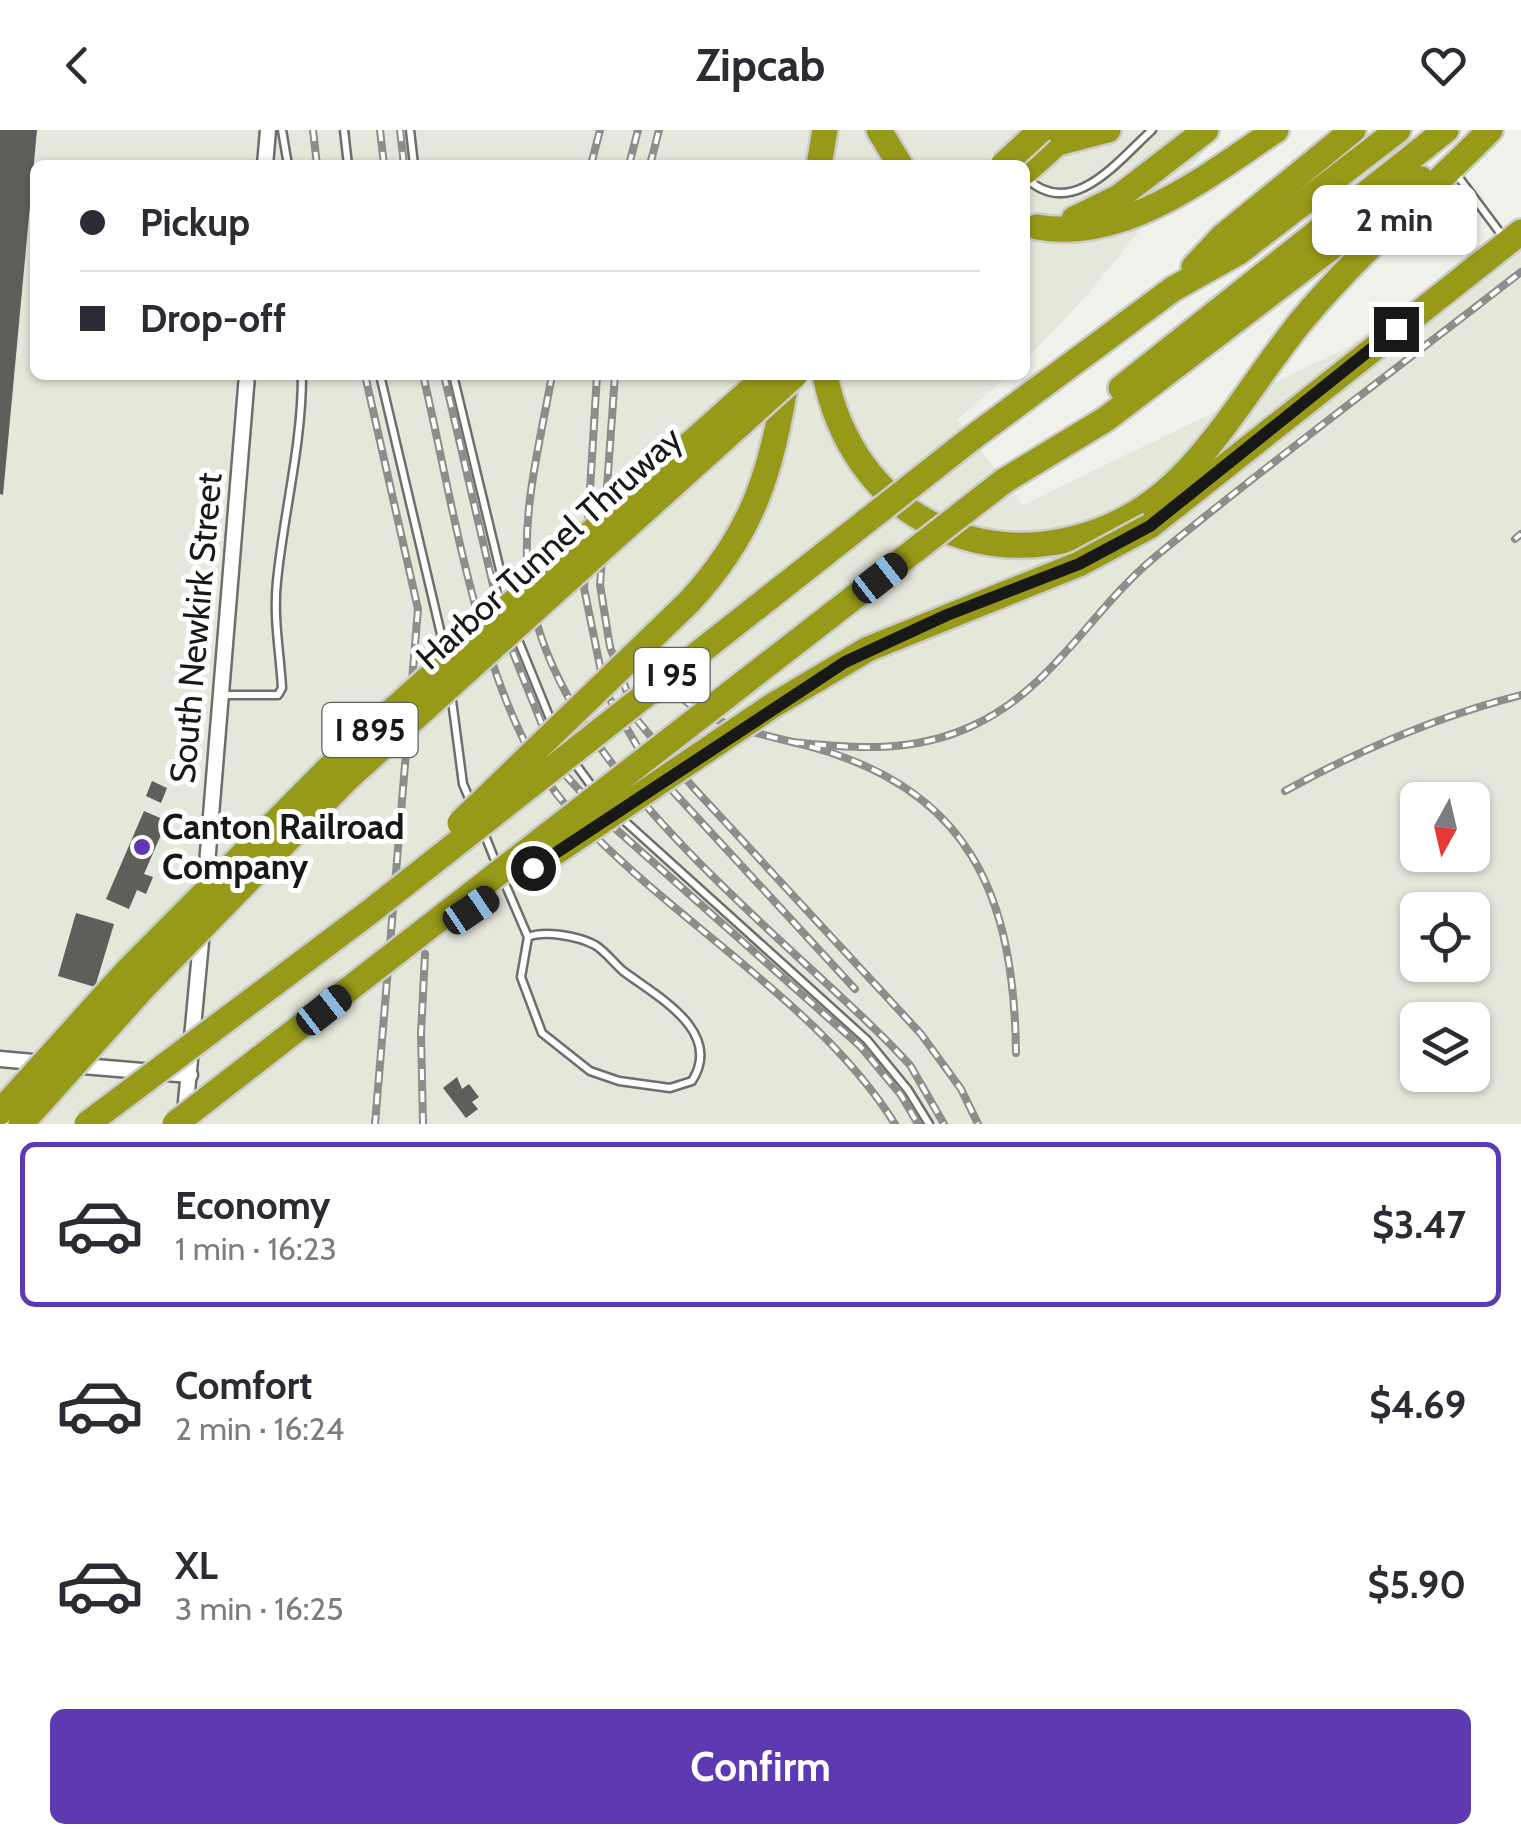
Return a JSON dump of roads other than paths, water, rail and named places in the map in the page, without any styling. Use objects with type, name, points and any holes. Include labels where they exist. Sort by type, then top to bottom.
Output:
[{"type":"highway","points":[[820,160],[825,130]]},
{"type":"highway","points":[[833,160],[835,130]]},
{"type":"highway","points":[[879,130],[897,160]]},
{"type":"highway","points":[[1009,160],[1047,134],[1108,130]]},
{"type":"highway","points":[[1031,227],[1091,213],[1206,130]]},
{"type":"highway","points":[[1031,227],[1066,232],[1123,220],[1188,187],[1276,130]]},
{"type":"highway","name":"I 95","points":[[1172,290],[1222,237],[1353,130]]},
{"type":"highway","name":"I 95","points":[[87,1124],[372,911],[972,438],[1172,290],[1238,252],[1398,130]]},
{"type":"highway","name":"I 95","points":[[175,1124],[1004,482],[1446,130]]},
{"type":"highway","points":[[826,380],[837,420],[873,478],[916,517],[950,533],[1008,544],[1066,542],[1090,535],[1139,510],[1177,481],[1304,319],[1487,130]]},
{"type":"highway","name":"I 95","points":[[1004,482],[1134,398],[1487,130]]},
{"type":"highway","points":[[1030,165],[1047,134]]},
{"type":"highway","points":[[324,1010],[823,674],[947,615],[1079,564],[1150,526],[1514,238]]},
{"type":"highway","name":"Harbor Tunnel Thruway","points":[[0,1112],[127,972],[336,761],[761,380]]},
{"type":"highway","points":[[372,911],[711,579],[732,550],[764,489],[786,380]]},
{"type":"highway","name":"Harbor Tunnel Thruway","points":[[22,1124],[143,988],[346,779],[789,380]]},
{"type":"street","points":[[265,160],[268,130]]},
{"type":"street","name":"South Newkirk Street","points":[[184,1124],[248,380]]},
{"type":"street","points":[[0,1059],[190,1076]]},
{"type":"lane","points":[[282,130],[287,160]]},
{"type":"lane","points":[[344,130],[347,160]]},
{"type":"lane","points":[[410,130],[413,160]]},
{"type":"lane","points":[[1030,178],[1050,196],[1067,196],[1094,180],[1152,130]]},
{"type":"lane","points":[[1023,160],[1047,134]]},
{"type":"lane","points":[[1452,168],[1514,238]]},
{"type":"lane","points":[[220,694],[278,695],[282,688],[275,633],[277,584],[302,428],[302,380]]},
{"type":"lane","points":[[381,380],[440,626],[462,784],[528,937],[521,977],[542,1033],[590,1071],[619,1081],[670,1088],[692,1082],[700,1067],[697,1038],[673,1005],[594,944],[540,932],[528,937]]},
{"type":"lane","points":[[454,380],[513,625],[558,737]]},
{"type":"lane","points":[[565,748],[619,816],[867,1040],[908,1090],[928,1124]]},
{"type":"railway","points":[[313,130],[316,160]]},
{"type":"railway","points":[[380,130],[383,160]]},
{"type":"railway","points":[[400,130],[403,160]]},
{"type":"railway","points":[[592,160],[600,130]]},
{"type":"railway","points":[[630,160],[638,130]]},
{"type":"railway","points":[[651,160],[659,130]]},
{"type":"railway","points":[[793,742],[862,747],[906,745],[950,735],[1000,711],[1048,671],[1155,557],[1521,272]]},
{"type":"railway","points":[[366,380],[418,609],[375,1124]]},
{"type":"railway","points":[[424,380],[474,600],[511,713],[535,762],[564,803],[603,844],[824,1037],[895,1124]]},
{"type":"railway","points":[[445,380],[503,628],[560,769],[609,823],[860,1046],[901,1095],[918,1124]]},
{"type":"railway","points":[[551,380],[527,533],[529,585],[546,650],[578,714],[621,775],[672,834],[910,1065],[944,1124]]},
{"type":"railway","points":[[597,380],[584,588],[605,691],[647,763],[855,989]]},
{"type":"railway","points":[[615,380],[600,585],[610,647],[638,721],[692,786],[921,1034],[961,1089],[978,1124]]},
{"type":"railway","points":[[1515,539],[1521,534]]},
{"type":"railway","points":[[670,687],[717,719],[864,765],[909,790],[945,821],[972,857],[992,899],[1006,945],[1016,1053]]},
{"type":"railway","points":[[1285,791],[1400,736],[1521,695]]},
{"type":"railway","points":[[423,1124],[421,1034],[425,954]]},
{"type":"place","name":"Canton Railroad Company","points":[[142,847]]}]
